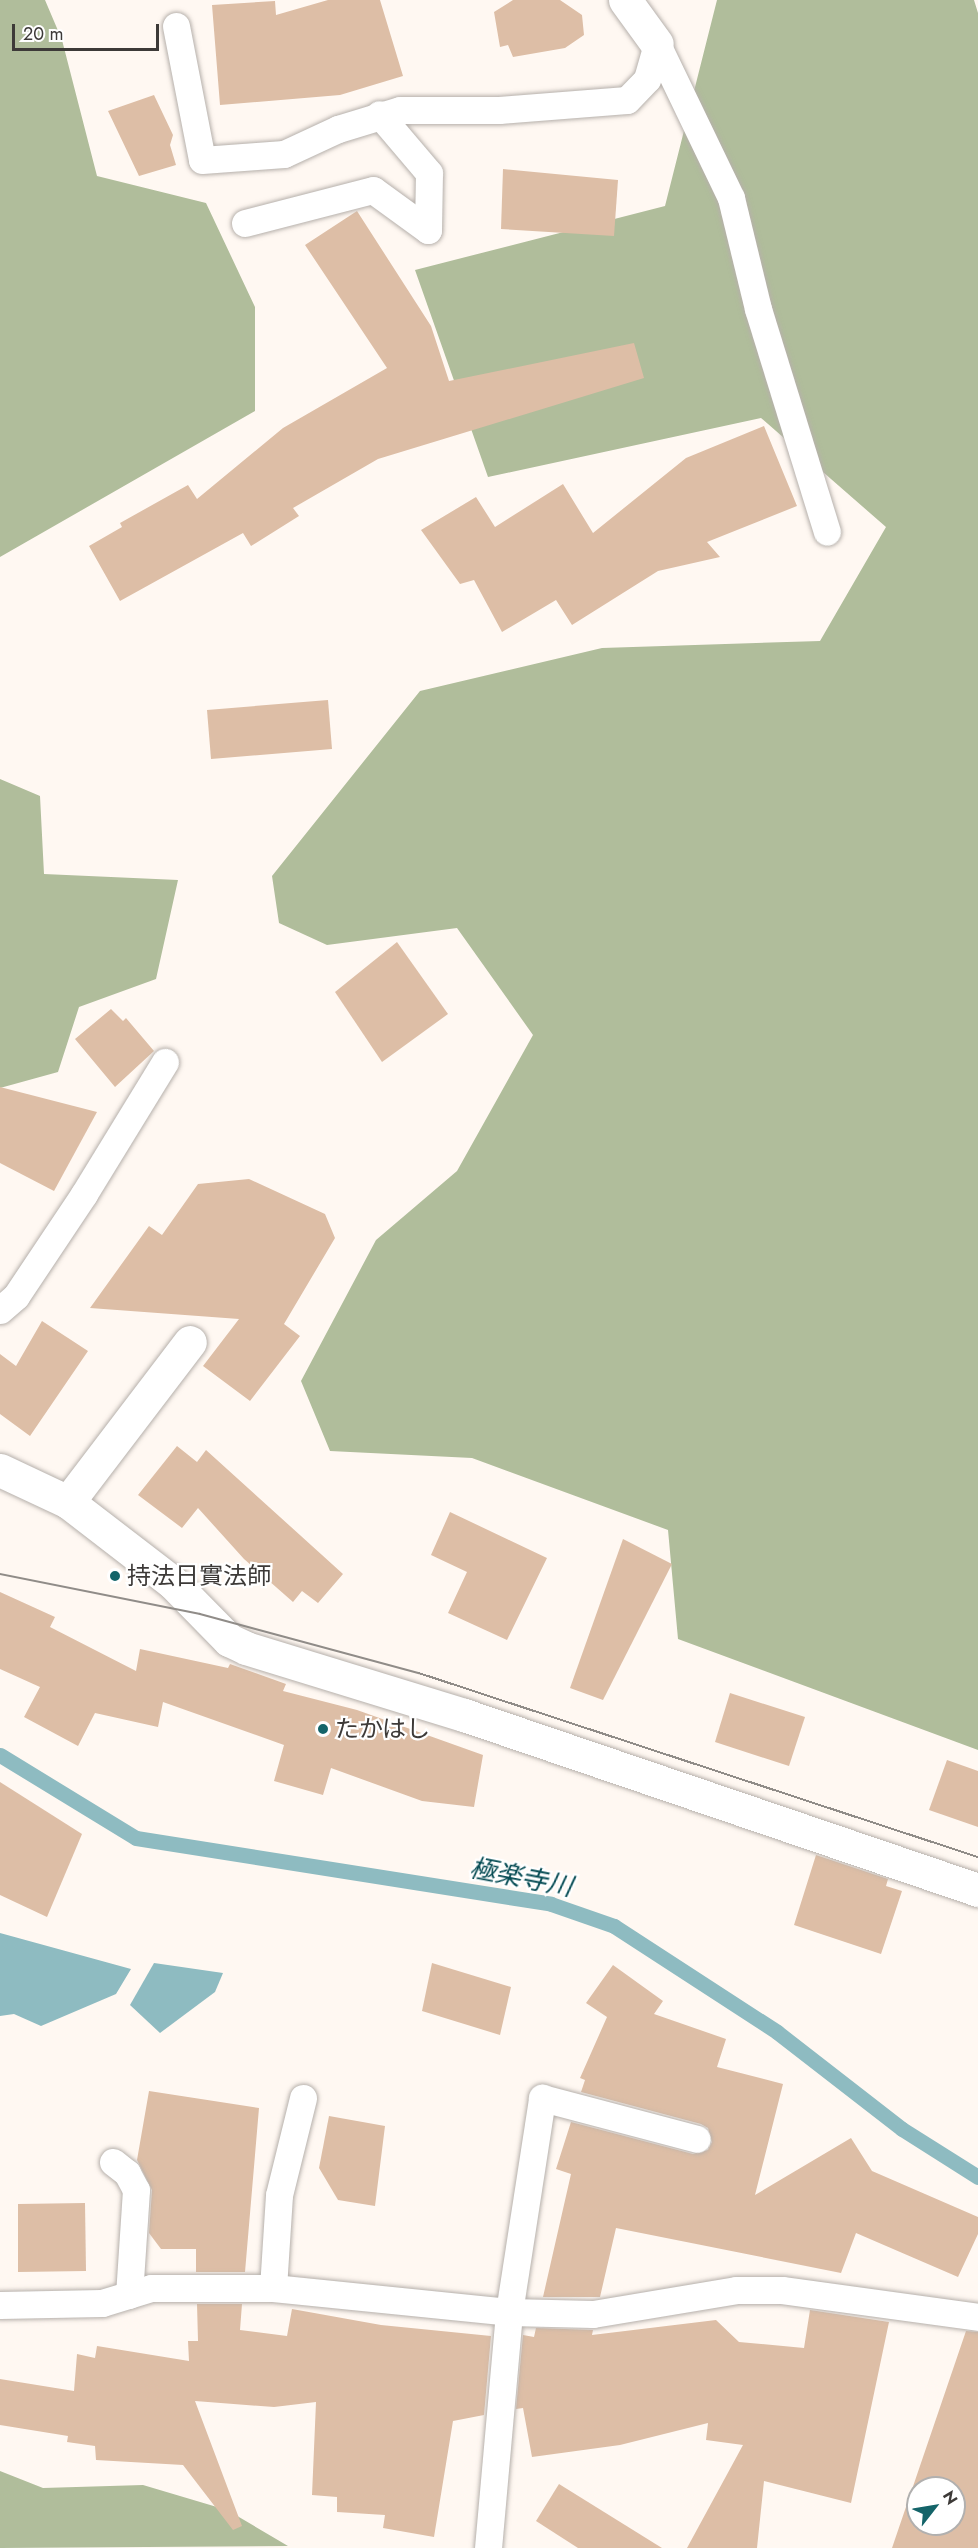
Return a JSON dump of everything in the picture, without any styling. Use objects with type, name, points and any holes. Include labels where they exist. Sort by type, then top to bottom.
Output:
[{"type":"street","points":[[625,0],[657,44]]},
{"type":"street","points":[[68,1502],[190,1342]]},
{"type":"street","points":[[0,1470],[68,1502],[173,1584],[229,1640],[246,1648],[476,1719],[978,1890]]},
{"type":"lane","points":[[176,26],[202,160],[284,154],[379,114],[627,100],[647,79],[657,44]]},
{"type":"lane","points":[[657,44],[731,198],[761,320],[827,532]]},
{"type":"lane","points":[[244,223],[373,190],[428,230],[429,173],[379,114]]},
{"type":"lane","points":[[0,1310],[16,1296],[78,1204],[165,1062]]},
{"type":"lane","points":[[273,2288],[279,2195],[303,2098]]},
{"type":"lane","points":[[488,2548],[509,2312],[542,2098],[697,2139]]},
{"type":"lane","points":[[113,2162],[127,2173],[136,2190],[129,2295]]},
{"type":"lane","points":[[0,2305],[67,2306],[129,2295],[151,2288],[273,2288],[509,2312],[593,2314],[736,2290],[782,2290],[976,2312]]},
{"type":"green space","points":[[0,0],[45,0],[62,40],[97,176],[206,203],[255,307],[255,411],[0,557]]},
{"type":"green space","points":[[717,0],[974,0],[978,13],[978,1750],[678,1639],[668,1530],[472,1458],[330,1451],[301,1381],[376,1240],[457,1171],[533,1035],[457,928],[327,945],[279,923],[272,876],[420,691],[602,648],[820,641],[886,527],[761,418],[488,477],[415,270],[665,206]]},
{"type":"green space","points":[[0,779],[40,796],[44,874],[178,880],[156,979],[79,1007],[58,1072],[0,1088]]},
{"type":"green space","points":[[0,2471],[43,2488],[143,2485],[227,2510],[288,2546],[0,2548]]},
{"type":"water","points":[[0,1933],[131,1969],[116,1994],[41,2026],[14,2014],[0,2016]]},
{"type":"water","points":[[154,1963],[223,1973],[215,1992],[160,2033],[130,2005]]},
{"type":"building","points":[[328,0],[380,0],[403,76],[340,95],[220,105],[212,5],[275,1],[276,15]]},
{"type":"building","points":[[513,0],[560,0],[582,15],[584,35],[565,48],[513,57],[508,45],[500,47],[494,12]]},
{"type":"building","points":[[154,95],[173,135],[170,145],[176,165],[139,176],[108,111]]},
{"type":"building","points":[[503,169],[618,180],[614,236],[501,229]]},
{"type":"building","points":[[357,211],[431,326],[449,381],[634,343],[644,378],[378,459],[293,508],[299,516],[251,546],[243,533],[120,601],[89,546],[122,527],[120,523],[188,485],[197,499],[283,428],[387,368],[305,245]]},
{"type":"building","points":[[764,426],[797,506],[707,542],[720,557],[658,571],[572,625],[556,600],[502,632],[474,580],[460,584],[421,530],[476,497],[495,527],[563,484],[593,533],[686,458]]},
{"type":"building","points":[[328,700],[332,749],[211,759],[207,710]]},
{"type":"building","points":[[397,942],[448,1014],[382,1062],[335,992]]},
{"type":"building","points":[[111,1009],[123,1021],[126,1018],[154,1051],[115,1087],[75,1039]]},
{"type":"building","points":[[0,1087],[97,1112],[54,1191],[0,1163]]},
{"type":"building","points":[[249,1179],[325,1214],[335,1238],[284,1324],[300,1336],[250,1401],[203,1366],[239,1319],[90,1308],[149,1226],[162,1235],[198,1184]]},
{"type":"building","points":[[42,1321],[88,1351],[30,1436],[0,1414],[0,1354],[16,1366]]},
{"type":"building","points":[[177,1446],[197,1462],[206,1450],[343,1574],[318,1603],[302,1591],[293,1602],[244,1559],[198,1508],[182,1528],[138,1495]]},
{"type":"building","points":[[450,1512],[547,1558],[507,1640],[448,1613],[467,1572],[431,1555]]},
{"type":"building","points":[[623,1539],[672,1564],[603,1700],[570,1688]]},
{"type":"building","points":[[0,1592],[55,1617],[50,1627],[136,1671],[140,1649],[228,1668],[230,1664],[286,1684],[283,1691],[357,1710],[483,1755],[474,1807],[422,1801],[331,1768],[323,1795],[274,1781],[284,1745],[163,1702],[158,1727],[95,1713],[78,1746],[24,1717],[40,1687],[0,1669]]},
{"type":"building","points":[[730,1693],[805,1717],[789,1766],[715,1742]]},
{"type":"building","points":[[947,1760],[978,1771],[978,1827],[929,1810]]},
{"type":"building","points":[[0,1782],[82,1834],[47,1917],[0,1895]]},
{"type":"building","points":[[816,1855],[888,1879],[886,1886],[902,1891],[881,1954],[794,1925]]},
{"type":"building","points":[[432,1963],[511,1987],[500,2035],[422,2011]]},
{"type":"building","points":[[613,1965],[663,2001],[654,2014],[726,2039],[717,2067],[783,2084],[755,2195],[851,2138],[872,2171],[978,2217],[978,2234],[958,2277],[856,2233],[841,2273],[616,2228],[600,2297],[543,2297],[571,2174],[556,2169],[571,2122],[693,2154],[708,2150],[712,2142],[708,2128],[701,2124],[581,2092],[585,2080],[580,2078],[607,2017],[586,2003]]},
{"type":"building","points":[[149,2091],[259,2108],[245,2272],[196,2272],[196,2249],[161,2249],[149,2233],[152,2190],[137,2160]]},
{"type":"building","points":[[329,2116],[385,2126],[375,2206],[338,2200],[319,2168]]},
{"type":"building","points":[[85,2203],[86,2271],[18,2272],[18,2204]]},
{"type":"building","points":[[197,2304],[242,2304],[240,2330],[287,2336],[292,2309],[381,2325],[491,2336],[484,2415],[453,2421],[434,2537],[383,2528],[385,2515],[337,2512],[337,2497],[312,2495],[316,2402],[274,2407],[195,2401],[242,2526],[233,2530],[183,2465],[96,2460],[95,2446],[67,2442],[68,2436],[0,2425],[0,2379],[74,2391],[77,2354],[95,2358],[97,2346],[189,2361],[188,2341],[198,2341]]},
{"type":"building","points":[[810,2310],[889,2322],[851,2503],[764,2481],[757,2548],[687,2548],[743,2445],[706,2440],[708,2423],[620,2445],[532,2457],[523,2408],[516,2409],[523,2335],[534,2337],[536,2328],[593,2330],[592,2335],[716,2320],[739,2342],[804,2348]]},
{"type":"building","points":[[966,2331],[978,2332],[978,2548],[892,2548],[906,2507],[906,2536],[966,2536],[966,2476],[917,2476]]},
{"type":"building","points":[[559,2484],[662,2548],[578,2548],[536,2521]]},
{"type":"waterway","name":"極楽寺川","points":[[0,1755],[136,1838],[551,1904],[614,1926],[777,2032],[902,2129],[978,2177]]},
{"type":"tram line","points":[[0,1574],[200,1614],[419,1673],[978,1857]]},
{"type":"place","name":"持法日實法師","points":[[115,1576]]},
{"type":"place","name":"たかはし","points":[[323,1729]]}]
